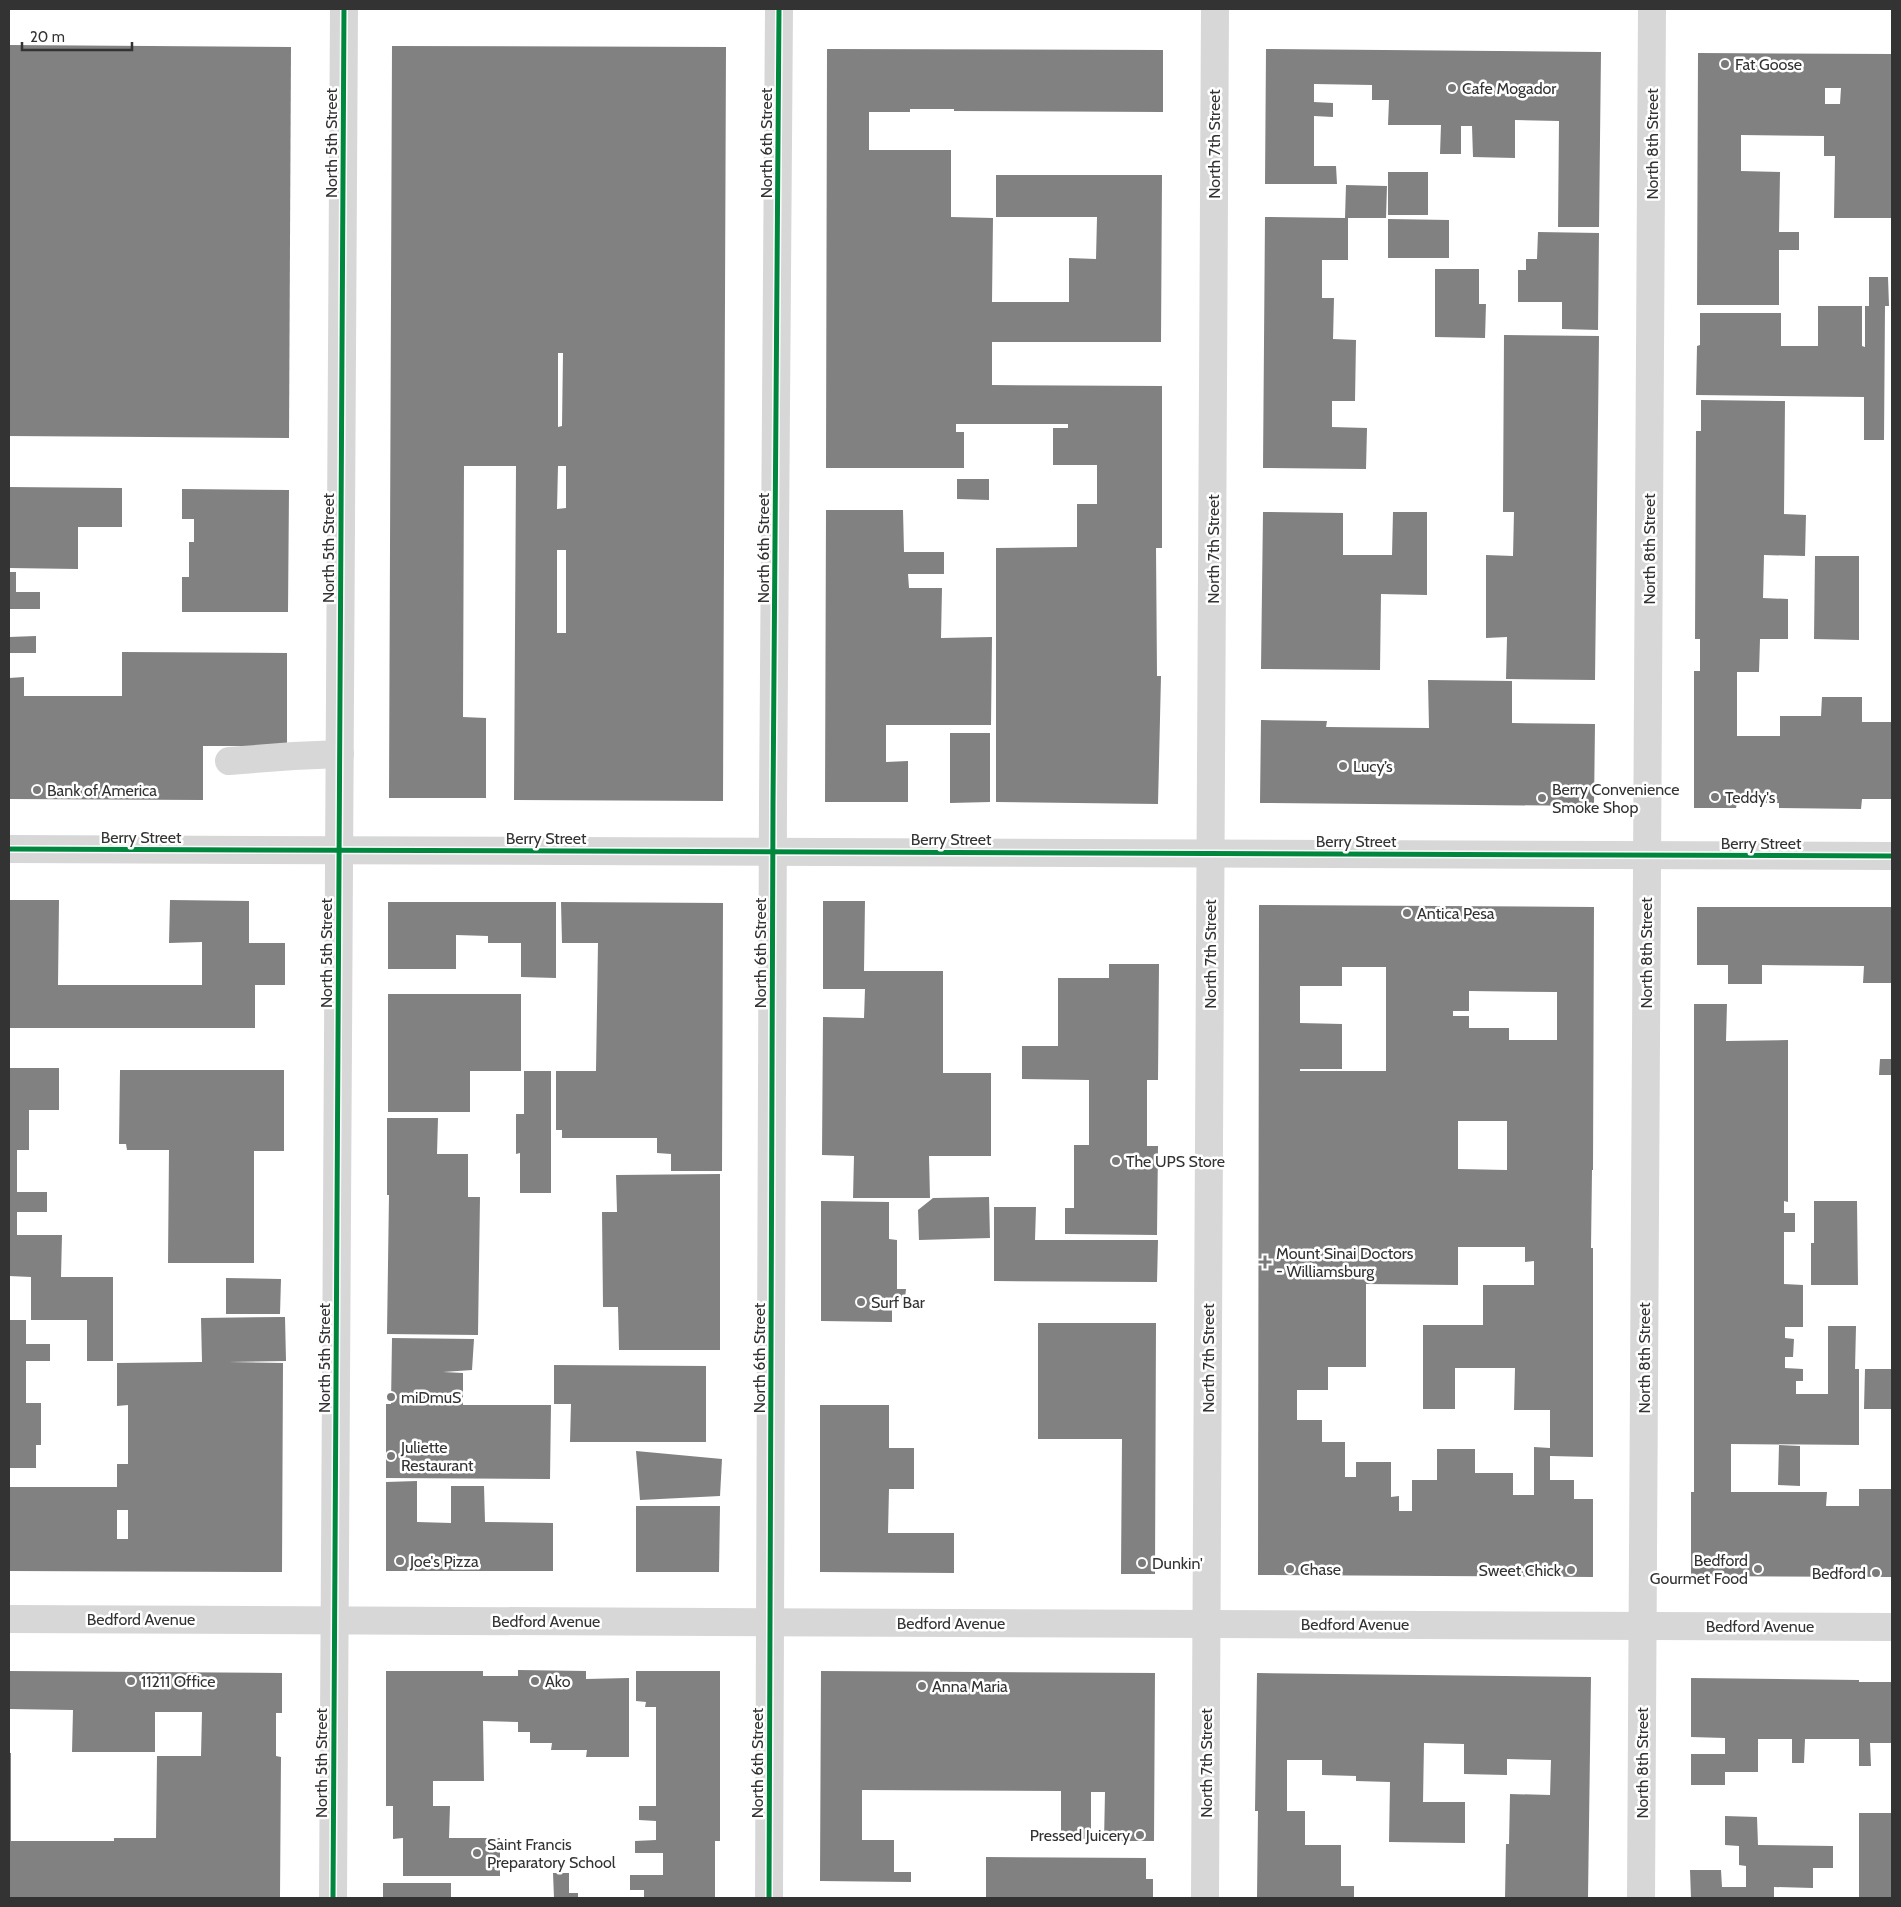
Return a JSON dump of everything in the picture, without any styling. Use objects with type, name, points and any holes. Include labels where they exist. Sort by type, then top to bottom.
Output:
[{"type":"street","name":"North 5th Street","points":[[333,1898],[344,9]]},
{"type":"street","name":"North 6th Street","points":[[769,1898],[773,851],[779,9]]},
{"type":"street","name":"North 7th Street","points":[[1205,1898],[1215,9]]},
{"type":"street","name":"North 8th Street","points":[[1641,1898],[1652,9]]},
{"type":"street","points":[[229,761],[340,754]]},
{"type":"street","name":"Berry Street","points":[[9,849],[1892,856]]},
{"type":"street","name":"Bedford Avenue","points":[[9,1619],[1892,1627]]},
{"type":"building","points":[[9,45],[291,47],[289,438],[9,436]]},
{"type":"building","points":[[392,46],[726,47],[723,801],[514,800],[516,466],[464,466],[463,717],[486,718],[486,798],[389,798]],"holes":[[[558,353],[563,353],[562,426],[558,427]],[[558,466],[566,466],[566,508],[557,509]],[[557,550],[566,550],[566,633],[557,633]]]},
{"type":"building","points":[[827,49],[1163,50],[1163,112],[910,109],[910,112],[869,112],[869,150],[951,150],[951,217],[993,218],[992,302],[1069,302],[1069,258],[1096,259],[1097,217],[996,217],[996,175],[1162,175],[1161,342],[992,342],[992,385],[1162,386],[1162,548],[1156,548],[1157,676],[1161,676],[1158,804],[996,802],[996,548],[1077,547],[1077,504],[1097,504],[1097,465],[1053,465],[1053,428],[1068,428],[1068,424],[956,424],[956,432],[964,432],[964,468],[826,468]]},
{"type":"building","points":[[1266,49],[1601,52],[1599,227],[1558,227],[1559,121],[1515,120],[1515,158],[1473,157],[1472,126],[1461,126],[1461,154],[1440,154],[1441,125],[1388,125],[1389,100],[1372,100],[1372,85],[1314,84],[1314,102],[1333,103],[1333,117],[1314,116],[1314,166],[1336,166],[1337,184],[1265,184]]},
{"type":"building","points":[[1698,53],[1892,54],[1892,218],[1834,218],[1835,156],[1824,156],[1824,136],[1741,135],[1741,171],[1780,172],[1779,232],[1799,232],[1799,250],[1779,250],[1779,305],[1697,305]],"holes":[[[1825,88],[1841,88],[1840,104],[1825,104]]]},
{"type":"building","points":[[1388,172],[1428,172],[1428,215],[1388,215]]},
{"type":"building","points":[[1346,185],[1387,186],[1386,218],[1348,218],[1348,260],[1322,260],[1322,298],[1334,298],[1333,339],[1356,340],[1355,401],[1332,401],[1332,427],[1367,428],[1366,469],[1263,468],[1265,217],[1345,218]]},
{"type":"building","points":[[1388,219],[1449,220],[1449,258],[1388,258]]},
{"type":"building","points":[[1538,232],[1599,233],[1598,330],[1562,329],[1562,302],[1518,302],[1518,270],[1526,270],[1526,259],[1537,259]]},
{"type":"building","points":[[1435,269],[1479,269],[1479,304],[1486,304],[1485,338],[1435,337]]},
{"type":"building","points":[[1869,277],[1888,277],[1889,306],[1885,306],[1884,440],[1864,440],[1864,397],[1696,395],[1697,346],[1700,345],[1700,313],[1781,313],[1781,346],[1818,346],[1818,306],[1862,306],[1862,346],[1865,347],[1865,306],[1869,306]]},
{"type":"building","points":[[1504,335],[1599,336],[1595,680],[1506,679],[1507,637],[1486,638],[1486,555],[1513,556],[1514,512],[1503,512]]},
{"type":"building","points":[[1701,400],[1785,401],[1784,514],[1806,515],[1805,556],[1764,555],[1763,598],[1788,599],[1788,639],[1760,639],[1759,672],[1737,672],[1737,736],[1780,736],[1780,716],[1821,716],[1822,697],[1862,697],[1862,722],[1892,722],[1892,799],[1862,799],[1861,809],[1779,808],[1779,803],[1737,803],[1736,808],[1694,808],[1694,671],[1700,671],[1700,639],[1695,639],[1696,431],[1701,431]]},
{"type":"building","points":[[957,479],[989,479],[989,500],[957,499]]},
{"type":"building","points":[[9,487],[122,488],[122,527],[78,527],[78,569],[9,568]]},
{"type":"building","points":[[182,489],[289,490],[288,612],[182,612],[182,577],[189,577],[189,542],[194,542],[194,519],[182,519]]},
{"type":"building","points":[[826,510],[903,510],[904,552],[944,552],[944,574],[908,574],[909,588],[942,588],[941,638],[992,637],[991,725],[886,725],[886,762],[908,761],[908,802],[825,802]]},
{"type":"building","points":[[1263,512],[1343,513],[1343,555],[1392,555],[1393,512],[1427,512],[1427,595],[1381,594],[1380,670],[1261,669]]},
{"type":"building","points":[[1815,556],[1859,556],[1859,640],[1814,639]]},
{"type":"building","points":[[9,572],[16,572],[16,592],[40,592],[40,609],[9,609]]},
{"type":"building","points":[[36,636],[36,653],[9,653],[9,637]]},
{"type":"building","points":[[122,652],[287,653],[287,746],[203,746],[203,800],[9,799],[9,678],[24,677],[24,696],[122,696]]},
{"type":"building","points":[[1428,680],[1512,681],[1512,723],[1595,724],[1594,806],[1260,803],[1261,720],[1327,721],[1326,727],[1429,728]]},
{"type":"building","points":[[950,733],[990,733],[990,802],[950,803]]},
{"type":"building","points":[[9,900],[59,900],[58,985],[202,985],[202,942],[169,943],[170,900],[249,901],[249,943],[285,943],[285,985],[255,985],[255,1028],[9,1028]]},
{"type":"building","points":[[823,901],[865,901],[864,971],[943,971],[943,1073],[991,1073],[991,1156],[929,1156],[930,1198],[853,1198],[854,1156],[822,1155],[823,1017],[864,1018],[865,989],[823,989]]},
{"type":"building","points":[[388,902],[556,902],[556,978],[521,977],[521,943],[488,943],[488,936],[456,935],[456,969],[388,969]]},
{"type":"building","points":[[561,902],[723,903],[722,1171],[671,1171],[671,1154],[657,1153],[657,1138],[562,1138],[562,1130],[556,1130],[556,1071],[596,1071],[598,943],[562,943]]},
{"type":"building","points":[[1259,905],[1594,907],[1591,1248],[1593,1248],[1593,1457],[1550,1456],[1550,1480],[1574,1480],[1574,1499],[1593,1499],[1593,1577],[1258,1575]],"holes":[[[1342,967],[1386,967],[1386,1071],[1300,1071],[1300,1069],[1342,1069],[1342,1024],[1300,1023],[1300,986],[1342,986]],[[1469,991],[1557,992],[1557,1040],[1509,1040],[1509,1028],[1469,1028],[1469,1016],[1453,1016],[1453,1011],[1469,1011]],[[1458,1121],[1507,1121],[1507,1170],[1458,1169]],[[1458,1247],[1525,1247],[1525,1262],[1534,1261],[1534,1285],[1483,1285],[1483,1325],[1423,1325],[1423,1409],[1455,1409],[1455,1368],[1515,1368],[1514,1410],[1550,1410],[1550,1448],[1534,1447],[1534,1495],[1513,1495],[1513,1473],[1475,1473],[1475,1449],[1437,1449],[1437,1480],[1412,1480],[1412,1511],[1399,1511],[1399,1496],[1391,1497],[1391,1462],[1356,1462],[1356,1477],[1345,1477],[1345,1442],[1322,1442],[1322,1420],[1297,1420],[1297,1390],[1328,1390],[1328,1367],[1366,1367],[1366,1284],[1458,1285]]]},
{"type":"building","points":[[1697,907],[1892,907],[1892,983],[1863,983],[1864,966],[1762,965],[1762,984],[1728,984],[1728,965],[1697,965]]},
{"type":"building","points":[[1109,964],[1159,964],[1158,1080],[1147,1080],[1147,1146],[1158,1146],[1157,1235],[1065,1234],[1065,1208],[1074,1208],[1074,1145],[1089,1145],[1089,1080],[1022,1079],[1022,1046],[1058,1046],[1058,978],[1109,978]]},
{"type":"building","points":[[388,994],[521,994],[521,1071],[470,1071],[470,1112],[388,1112]]},
{"type":"building","points":[[1694,1004],[1727,1004],[1726,1041],[1788,1040],[1788,1202],[1784,1201],[1784,1213],[1795,1213],[1795,1232],[1784,1232],[1784,1284],[1803,1285],[1803,1327],[1785,1327],[1785,1338],[1794,1339],[1793,1357],[1785,1357],[1785,1368],[1803,1369],[1803,1381],[1796,1381],[1796,1394],[1828,1394],[1828,1326],[1856,1326],[1855,1369],[1859,1369],[1859,1445],[1731,1444],[1731,1492],[1827,1492],[1826,1506],[1859,1506],[1859,1489],[1892,1489],[1892,1577],[1691,1576],[1691,1492],[1694,1492]]},
{"type":"building","points":[[1880,1059],[1892,1059],[1892,1075],[1879,1075]]},
{"type":"building","points":[[9,1068],[59,1068],[59,1110],[29,1110],[29,1150],[17,1150],[17,1192],[47,1192],[47,1212],[17,1212],[17,1235],[62,1235],[61,1277],[113,1277],[113,1361],[87,1361],[87,1320],[31,1320],[31,1277],[9,1276]]},
{"type":"building","points":[[120,1070],[284,1070],[284,1151],[254,1151],[254,1263],[168,1263],[169,1150],[127,1150],[126,1144],[119,1144]]},
{"type":"building","points":[[524,1071],[551,1071],[551,1193],[520,1193],[520,1153],[516,1154],[516,1114],[524,1114]]},
{"type":"building","points":[[387,1118],[438,1118],[437,1154],[468,1154],[468,1197],[480,1197],[478,1335],[387,1334],[389,1195],[387,1195]]},
{"type":"building","points":[[720,1174],[720,1350],[619,1350],[618,1307],[603,1307],[602,1212],[617,1212],[616,1175]]},
{"type":"building","points":[[989,1197],[990,1238],[919,1240],[918,1210],[933,1198]]},
{"type":"building","points":[[821,1201],[889,1202],[889,1239],[897,1240],[897,1289],[906,1289],[905,1298],[892,1298],[892,1322],[821,1321]]},
{"type":"building","points":[[1814,1201],[1857,1201],[1858,1285],[1811,1285]]},
{"type":"building","points":[[994,1207],[1036,1207],[1035,1240],[1158,1240],[1157,1282],[994,1281]]},
{"type":"building","points":[[226,1278],[281,1279],[280,1314],[226,1314]]},
{"type":"building","points":[[285,1317],[286,1361],[228,1362],[283,1363],[282,1572],[9,1571],[9,1487],[117,1487],[117,1464],[128,1464],[128,1405],[117,1406],[117,1363],[202,1362],[201,1318]],"holes":[[[117,1510],[128,1510],[128,1539],[117,1539]]]},
{"type":"building","points":[[9,1320],[26,1320],[26,1344],[50,1344],[50,1361],[26,1361],[26,1403],[41,1403],[41,1445],[36,1445],[36,1468],[9,1468]]},
{"type":"building","points":[[1038,1323],[1156,1323],[1155,1574],[1121,1574],[1122,1439],[1038,1439]]},
{"type":"building","points":[[392,1338],[474,1339],[472,1370],[443,1372],[463,1373],[463,1405],[551,1405],[550,1479],[386,1478],[386,1404],[391,1404]]},
{"type":"building","points":[[554,1365],[706,1366],[706,1442],[570,1442],[571,1404],[554,1404]]},
{"type":"building","points":[[1865,1369],[1892,1369],[1892,1409],[1864,1409]]},
{"type":"building","points":[[820,1405],[889,1405],[889,1448],[914,1448],[914,1489],[889,1489],[888,1533],[954,1533],[954,1573],[820,1572]]},
{"type":"building","points":[[1779,1445],[1800,1446],[1800,1486],[1778,1485]]},
{"type":"building","points":[[636,1451],[722,1459],[720,1496],[640,1500]]},
{"type":"building","points":[[417,1481],[417,1522],[451,1523],[451,1486],[484,1486],[485,1522],[553,1523],[553,1571],[386,1571],[386,1482]]},
{"type":"building","points":[[636,1506],[720,1506],[719,1572],[636,1572]]},
{"type":"building","points":[[518,1670],[586,1671],[586,1679],[629,1678],[629,1757],[586,1757],[587,1750],[551,1750],[552,1743],[530,1743],[530,1732],[518,1732],[518,1722],[483,1721],[484,1781],[433,1781],[433,1806],[450,1806],[449,1838],[500,1838],[500,1876],[403,1876],[403,1838],[393,1839],[393,1806],[386,1806],[386,1671],[483,1671],[483,1676],[518,1676]]},
{"type":"building","points":[[9,1671],[282,1673],[282,1713],[276,1713],[276,1756],[281,1757],[280,1898],[9,1898],[9,1753],[11,1753],[11,1841],[114,1841],[114,1838],[156,1838],[157,1756],[201,1756],[202,1712],[155,1712],[155,1752],[72,1752],[73,1710],[9,1709]]},
{"type":"building","points":[[636,1671],[720,1671],[720,1841],[715,1841],[715,1898],[644,1898],[644,1890],[630,1890],[630,1875],[663,1875],[663,1853],[635,1853],[635,1841],[656,1840],[656,1821],[639,1820],[639,1806],[656,1806],[656,1707],[645,1707],[646,1702],[636,1701]]},
{"type":"building","points":[[821,1671],[1155,1673],[1154,1841],[1104,1841],[1105,1792],[1091,1792],[1091,1839],[1061,1839],[1061,1791],[862,1790],[862,1840],[894,1840],[894,1872],[911,1872],[911,1882],[820,1881]]},
{"type":"building","points":[[1257,1673],[1591,1677],[1588,1898],[1505,1898],[1506,1844],[1509,1844],[1510,1794],[1550,1795],[1551,1760],[1507,1759],[1507,1775],[1464,1774],[1464,1744],[1424,1743],[1423,1802],[1465,1802],[1465,1843],[1389,1842],[1390,1782],[1356,1781],[1356,1776],[1322,1775],[1322,1760],[1287,1760],[1287,1811],[1305,1811],[1305,1845],[1341,1845],[1341,1886],[1354,1886],[1354,1898],[1257,1898],[1258,1811],[1255,1811]]},
{"type":"building","points":[[1691,1678],[1892,1682],[1892,1743],[1870,1743],[1871,1766],[1859,1766],[1859,1739],[1805,1739],[1804,1763],[1792,1763],[1792,1739],[1758,1739],[1758,1772],[1725,1772],[1725,1785],[1691,1785],[1691,1754],[1725,1754],[1725,1738],[1691,1737]]},
{"type":"building","points":[[1859,1813],[1892,1813],[1892,1898],[1859,1898]]},
{"type":"building","points":[[1725,1816],[1757,1817],[1758,1845],[1833,1846],[1833,1868],[1813,1868],[1813,1888],[1774,1887],[1774,1898],[1691,1898],[1690,1870],[1721,1870],[1722,1887],[1746,1887],[1746,1866],[1739,1865],[1739,1846],[1725,1845]]},
{"type":"building","points":[[986,1857],[1146,1858],[1146,1879],[1153,1879],[1153,1898],[986,1898]]},
{"type":"building","points":[[553,1873],[569,1873],[569,1893],[578,1893],[578,1898],[554,1898]]},
{"type":"building","points":[[383,1883],[451,1883],[451,1898],[383,1898]]},
{"type":"cycle path","points":[[333,1898],[344,9]]},
{"type":"cycle path","points":[[769,1898],[773,805],[779,9]]},
{"type":"cycle path","points":[[9,849],[1892,856]]},
{"type":"place","name":"Fat Goose","points":[[1725,64]]},
{"type":"place","name":"Cafe Mogador","points":[[1452,88]]},
{"type":"place","name":"Lucy’s","points":[[1343,766]]},
{"type":"place","name":"Bank of America","points":[[37,790]]},
{"type":"place","name":"Teddy's","points":[[1715,797]]},
{"type":"place","name":"Berry Convenience Smoke Shop","points":[[1542,798]]},
{"type":"place","name":"Antica Pesa","points":[[1407,913]]},
{"type":"place","name":"The UPS Store","points":[[1116,1161]]},
{"type":"place","name":"Mount Sinai Doctors - Williamsburg","points":[[1265,1262]]},
{"type":"place","name":"Surf Bar","points":[[861,1302]]},
{"type":"place","name":"miDmuS","points":[[391,1397]]},
{"type":"place","name":"Juliette Restaurant","points":[[391,1456]]},
{"type":"place","name":"Joe's Pizza","points":[[400,1561]]},
{"type":"place","name":"Dunkin'","points":[[1142,1563]]},
{"type":"place","name":"Chase","points":[[1290,1569]]},
{"type":"place","name":"Bedford Gourmet Food","points":[[1758,1569]]},
{"type":"place","name":"Sweet Chick","points":[[1571,1570]]},
{"type":"place","name":"Bedford","points":[[1876,1573]]},
{"type":"place","name":"11211 Office","points":[[131,1681]]},
{"type":"place","name":"Ako","points":[[535,1681]]},
{"type":"place","name":"Anna Maria","points":[[922,1686]]},
{"type":"place","name":"Pressed Juicery","points":[[1140,1835]]},
{"type":"place","name":"Saint Francis Preparatory School","points":[[477,1853]]}]
